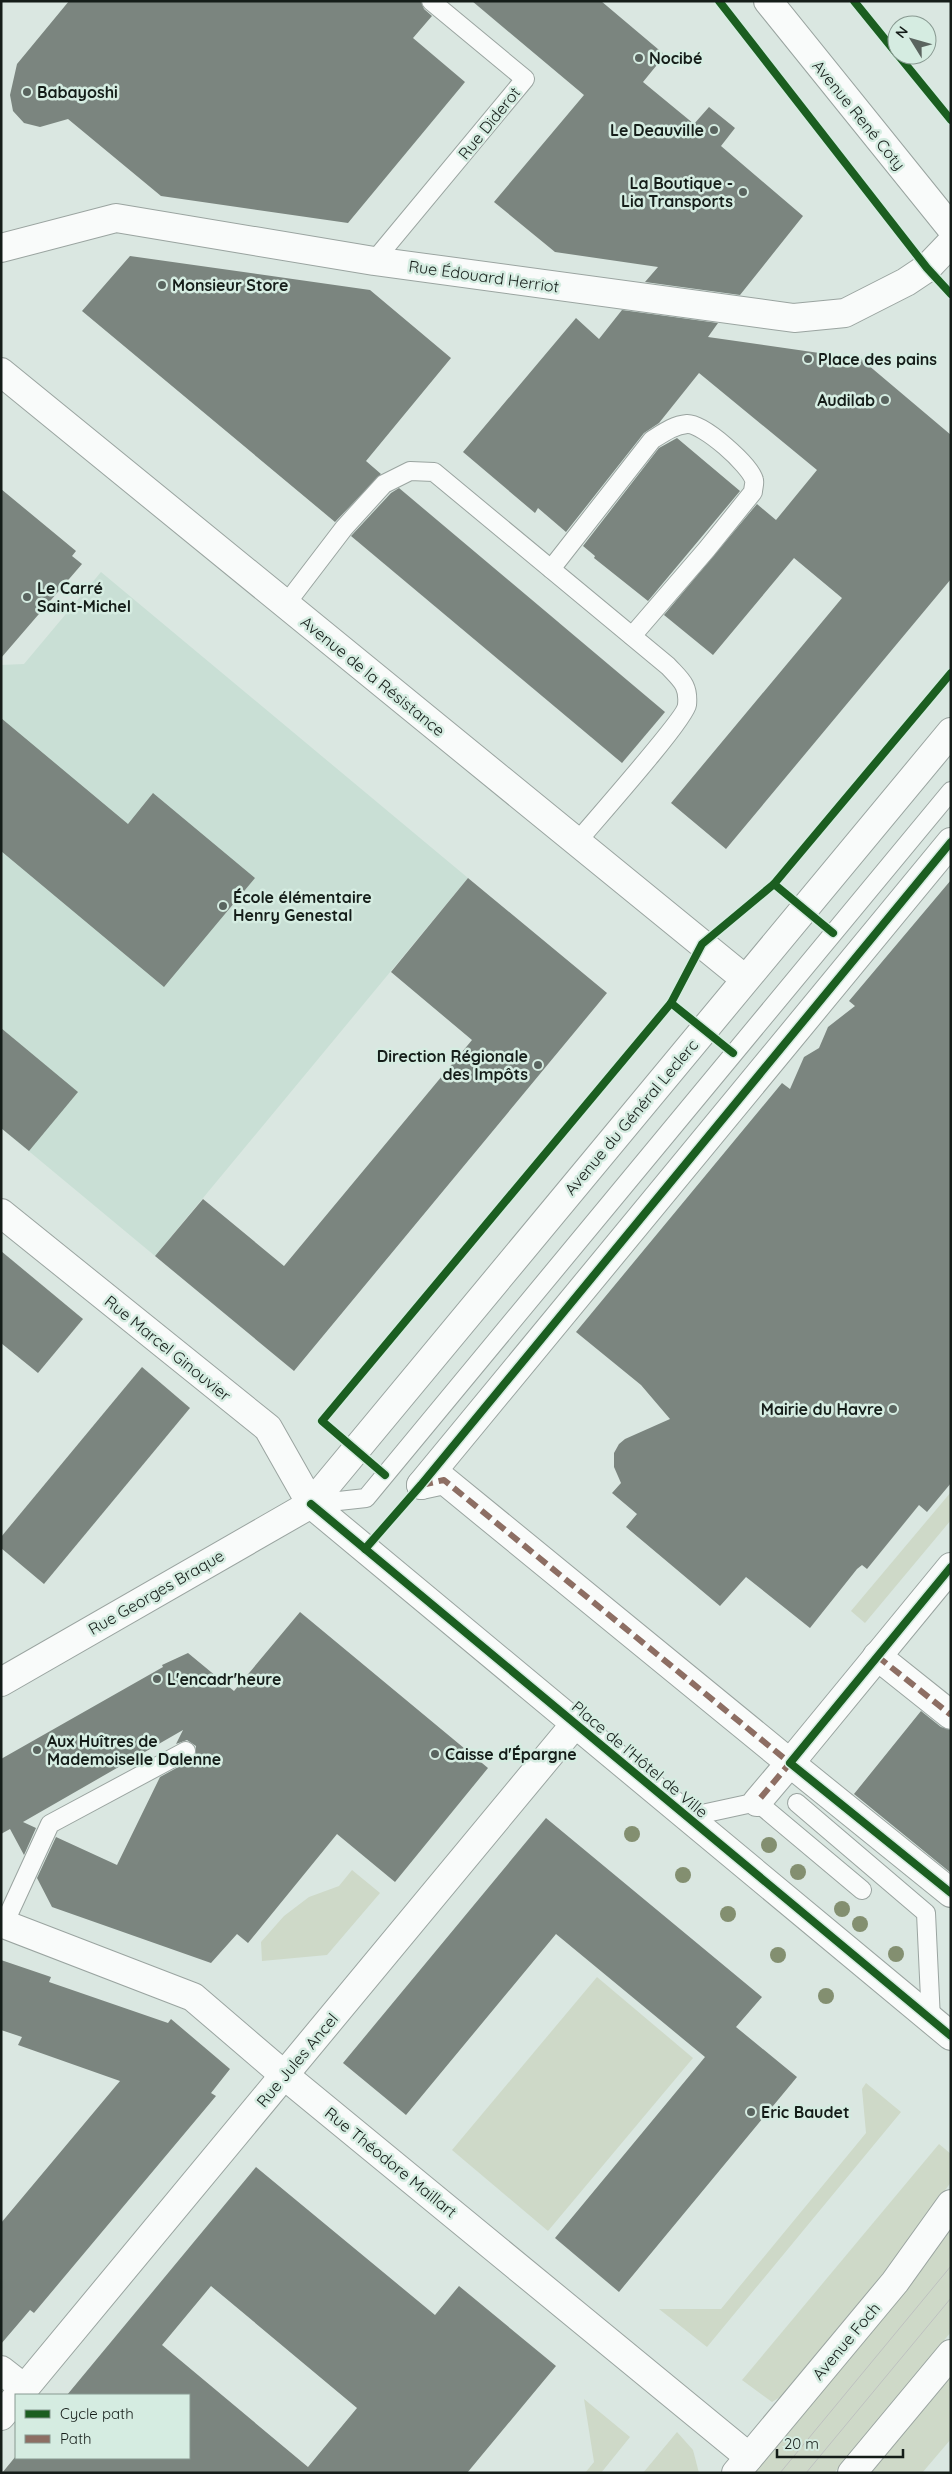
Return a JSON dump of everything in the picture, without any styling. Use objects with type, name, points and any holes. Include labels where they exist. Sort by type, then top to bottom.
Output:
[{"type":"street","name":"Avenue René Coty","points":[[768,1],[951,228]]},
{"type":"street","name":"Rue Édouard Herriot","points":[[1,248],[116,218],[374,261],[794,318],[845,313],[906,282],[927,268],[951,244]]},
{"type":"street","name":"Avenue de la Résistance","points":[[1,372],[746,979]]},
{"type":"street","name":"Avenue du Général Leclerc","points":[[310,1504],[951,732]]},
{"type":"street","points":[[951,842],[422,1485],[444,1480],[951,1893]]},
{"type":"street","name":"Rue Marcel Ginouvier","points":[[1,1213],[268,1428],[310,1504]]},
{"type":"street","name":"Rue Georges Braque","points":[[1,1682],[310,1504]]},
{"type":"street","name":"Place de l'Hôtel de Ville","points":[[310,1504],[941,2028]]},
{"type":"street","points":[[757,1802],[877,1656],[948,1576]]},
{"type":"street","points":[[877,1656],[951,1716]]},
{"type":"street","name":"Rue Jules Ancel","points":[[20,2394],[575,1724]]},
{"type":"street","name":"Rue Théodore Maillart","points":[[2,1923],[193,1997],[743,2465]]},
{"type":"street","name":"Avenue Foch","points":[[743,2465],[895,2282],[951,2204]]},
{"type":"street","points":[[852,2473],[951,2354]]},
{"type":"street","points":[[1,2370],[20,2394]]},
{"type":"street","name":"Rue Jules Ancel","points":[[1,2416],[15,2400]]},
{"type":"lane","name":"Rue Diderot","points":[[374,261],[525,79],[430,1]]},
{"type":"lane","points":[[551,569],[652,440],[673,427],[689,424],[711,435],[743,462],[754,480],[753,492],[632,636]]},
{"type":"lane","points":[[286,604],[344,528],[384,484],[410,472],[434,472],[668,666],[686,686],[687,708],[668,734],[577,842]]},
{"type":"lane","points":[[310,1504],[366,1498],[951,790]]},
{"type":"lane","points":[[2,1923],[50,1824],[186,1751]]},
{"type":"lane","points":[[688,1817],[757,1802],[862,1890]]},
{"type":"lane","points":[[796,1803],[926,1913],[941,2028]]},
{"type":"shaded area","name":"École élémentaire Henry Genestal","points":[[101,572],[468,878],[155,1256],[1,1128],[1,665],[24,664]]},
{"type":"shaded area","points":[[951,1492],[951,1520],[865,1623],[851,1611]]},
{"type":"shaded area","points":[[352,1870],[380,1893],[327,1955],[262,1961],[261,1942],[284,1916],[309,1897],[339,1886]]},
{"type":"shaded area","points":[[597,1977],[693,2058],[548,2231],[452,2150]]},
{"type":"shaded area","points":[[866,2083],[901,2112],[707,2347],[659,2309],[721,2309],[866,2133],[862,2089]]},
{"type":"shaded area","points":[[939,2144],[951,2154],[951,2182],[882,2278],[785,2394],[772,2402],[742,2380]]},
{"type":"shaded area","points":[[951,2227],[951,2332],[834,2473],[752,2473]]},
{"type":"shaded area","points":[[951,2372],[951,2439],[922,2473],[869,2473]]},
{"type":"shaded area","points":[[584,2399],[630,2437],[601,2473],[585,2473],[594,2462]]},
{"type":"shaded area","points":[[677,2432],[693,2450],[699,2473],[643,2473]]},
{"type":"building","points":[[69,1],[421,1],[424,9],[432,16],[413,38],[465,82],[348,223],[161,196],[68,119],[40,127],[24,123],[13,111],[10,95],[17,64]]},
{"type":"building","points":[[472,1],[601,1],[665,55],[643,82],[694,124],[709,107],[735,128],[721,146],[803,216],[740,295],[645,282],[658,267],[555,252],[494,202],[584,95]]},
{"type":"building","points":[[130,256],[370,290],[451,358],[366,461],[381,474],[335,522],[82,311]]},
{"type":"building","points":[[622,310],[718,323],[708,337],[861,359],[951,435],[951,579],[726,849],[671,803],[842,598],[794,558],[713,655],[664,615],[757,504],[776,520],[817,470],[699,373],[659,423],[644,433],[566,532],[538,508],[535,513],[463,452],[576,318],[599,339]]},
{"type":"building","points":[[677,438],[740,491],[648,601],[594,558],[595,556],[583,546],[659,448]]},
{"type":"building","points":[[399,488],[665,712],[622,763],[351,536],[391,493]]},
{"type":"building","name":"Le Carré Saint-Michel","points":[[1,489],[76,551],[72,556],[82,564],[1,658]]},
{"type":"building","points":[[1,718],[128,824],[153,793],[255,878],[164,987],[1,851]]},
{"type":"building","points":[[468,878],[607,993],[294,1371],[155,1256],[203,1199],[284,1266],[472,1040],[391,972]]},
{"type":"building","points":[[951,880],[951,1483],[927,1512],[919,1505],[867,1569],[862,1565],[857,1569],[810,1628],[746,1577],[720,1606],[626,1527],[637,1514],[612,1493],[621,1483],[614,1467],[614,1453],[619,1444],[625,1439],[670,1419],[641,1385],[576,1332],[782,1083],[790,1089],[804,1057],[819,1048],[828,1027],[855,1006],[849,1001]]},
{"type":"building","points":[[1,1028],[78,1092],[29,1151],[1,1128]]},
{"type":"building","points":[[1,1251],[83,1319],[38,1373],[1,1343]]},
{"type":"building","points":[[142,1367],[190,1408],[44,1584],[1,1548],[1,1537]]},
{"type":"building","points":[[300,1612],[488,1768],[395,1882],[337,1834],[248,1943],[237,1934],[211,1963],[52,1907],[37,1878],[56,1837],[117,1865],[160,1777],[191,1760],[195,1756],[196,1746],[187,1740],[176,1744],[183,1730],[23,1822],[36,1828],[24,1855],[10,1829],[1,1834],[1,1759],[163,1667],[162,1665],[188,1653],[234,1691]]},
{"type":"building","points":[[921,1711],[941,1727],[951,1730],[951,1873],[854,1794]]},
{"type":"building","points":[[546,1818],[762,1997],[736,2027],[797,2077],[619,2292],[555,2238],[705,2057],[556,1934],[406,2115],[343,2063]]},
{"type":"building","points":[[1,1960],[51,1977],[49,1982],[168,2023],[171,2019],[230,2069],[211,2093],[216,2096],[34,2313],[30,2310],[1,2344],[1,2223],[120,2081],[18,2045],[22,2037],[1,2030]]},
{"type":"building","points":[[256,2167],[435,2315],[459,2286],[556,2366],[467,2473],[2,2473],[15,2457],[15,2459],[190,2459],[190,2394],[68,2394]],"holes":[[[211,2286],[357,2408],[308,2467],[162,2345]]]},
{"type":"tram line","points":[[780,2473],[951,2266]]},
{"type":"tram line","points":[[806,2473],[951,2298]]},
{"type":"marked path","points":[[421,1485],[444,1480],[790,1763],[757,1802]]},
{"type":"marked path","points":[[877,1656],[951,1715]]},
{"type":"cycle path","points":[[719,1],[927,268],[951,294]]},
{"type":"cycle path","points":[[854,1],[887,42]]},
{"type":"cycle path","points":[[906,65],[951,120]]},
{"type":"cycle path","points":[[385,1475],[322,1421],[671,1003],[702,944],[774,884],[951,673]]},
{"type":"cycle path","points":[[365,1549],[421,1485],[951,842]]},
{"type":"cycle path","points":[[774,884],[833,933]]},
{"type":"cycle path","points":[[671,1003],[733,1053]]},
{"type":"cycle path","points":[[311,1504],[951,2036]]},
{"type":"cycle path","points":[[951,1567],[790,1763],[951,1893]]},
{"type":"place","name":"Nocibé","points":[[639,58]]},
{"type":"place","name":"Babayoshi","points":[[27,92]]},
{"type":"place","name":"Le Deauville","points":[[714,130]]},
{"type":"place","name":"La Boutique - Lia Transports","points":[[743,192]]},
{"type":"place","name":"Monsieur Store","points":[[162,285]]},
{"type":"place","name":"Place des pains","points":[[808,359]]},
{"type":"place","name":"Audilab","points":[[885,400]]},
{"type":"place","name":"Le Carré Saint-Michel","points":[[27,597]]},
{"type":"place","name":"École élémentaire Henry Genestal","points":[[223,906]]},
{"type":"place","name":"Direction Régionale des Impôts","points":[[538,1065]]},
{"type":"place","name":"Mairie du Havre","points":[[893,1409]]},
{"type":"place","name":"L'encadr'heure","points":[[157,1679]]},
{"type":"place","name":"Aux Huîtres de Mademoiselle Dalenne","points":[[37,1750]]},
{"type":"place","name":"Caisse d'Épargne","points":[[435,1754]]},
{"type":"place","name":"Eric Baudet","points":[[751,2112]]}]
